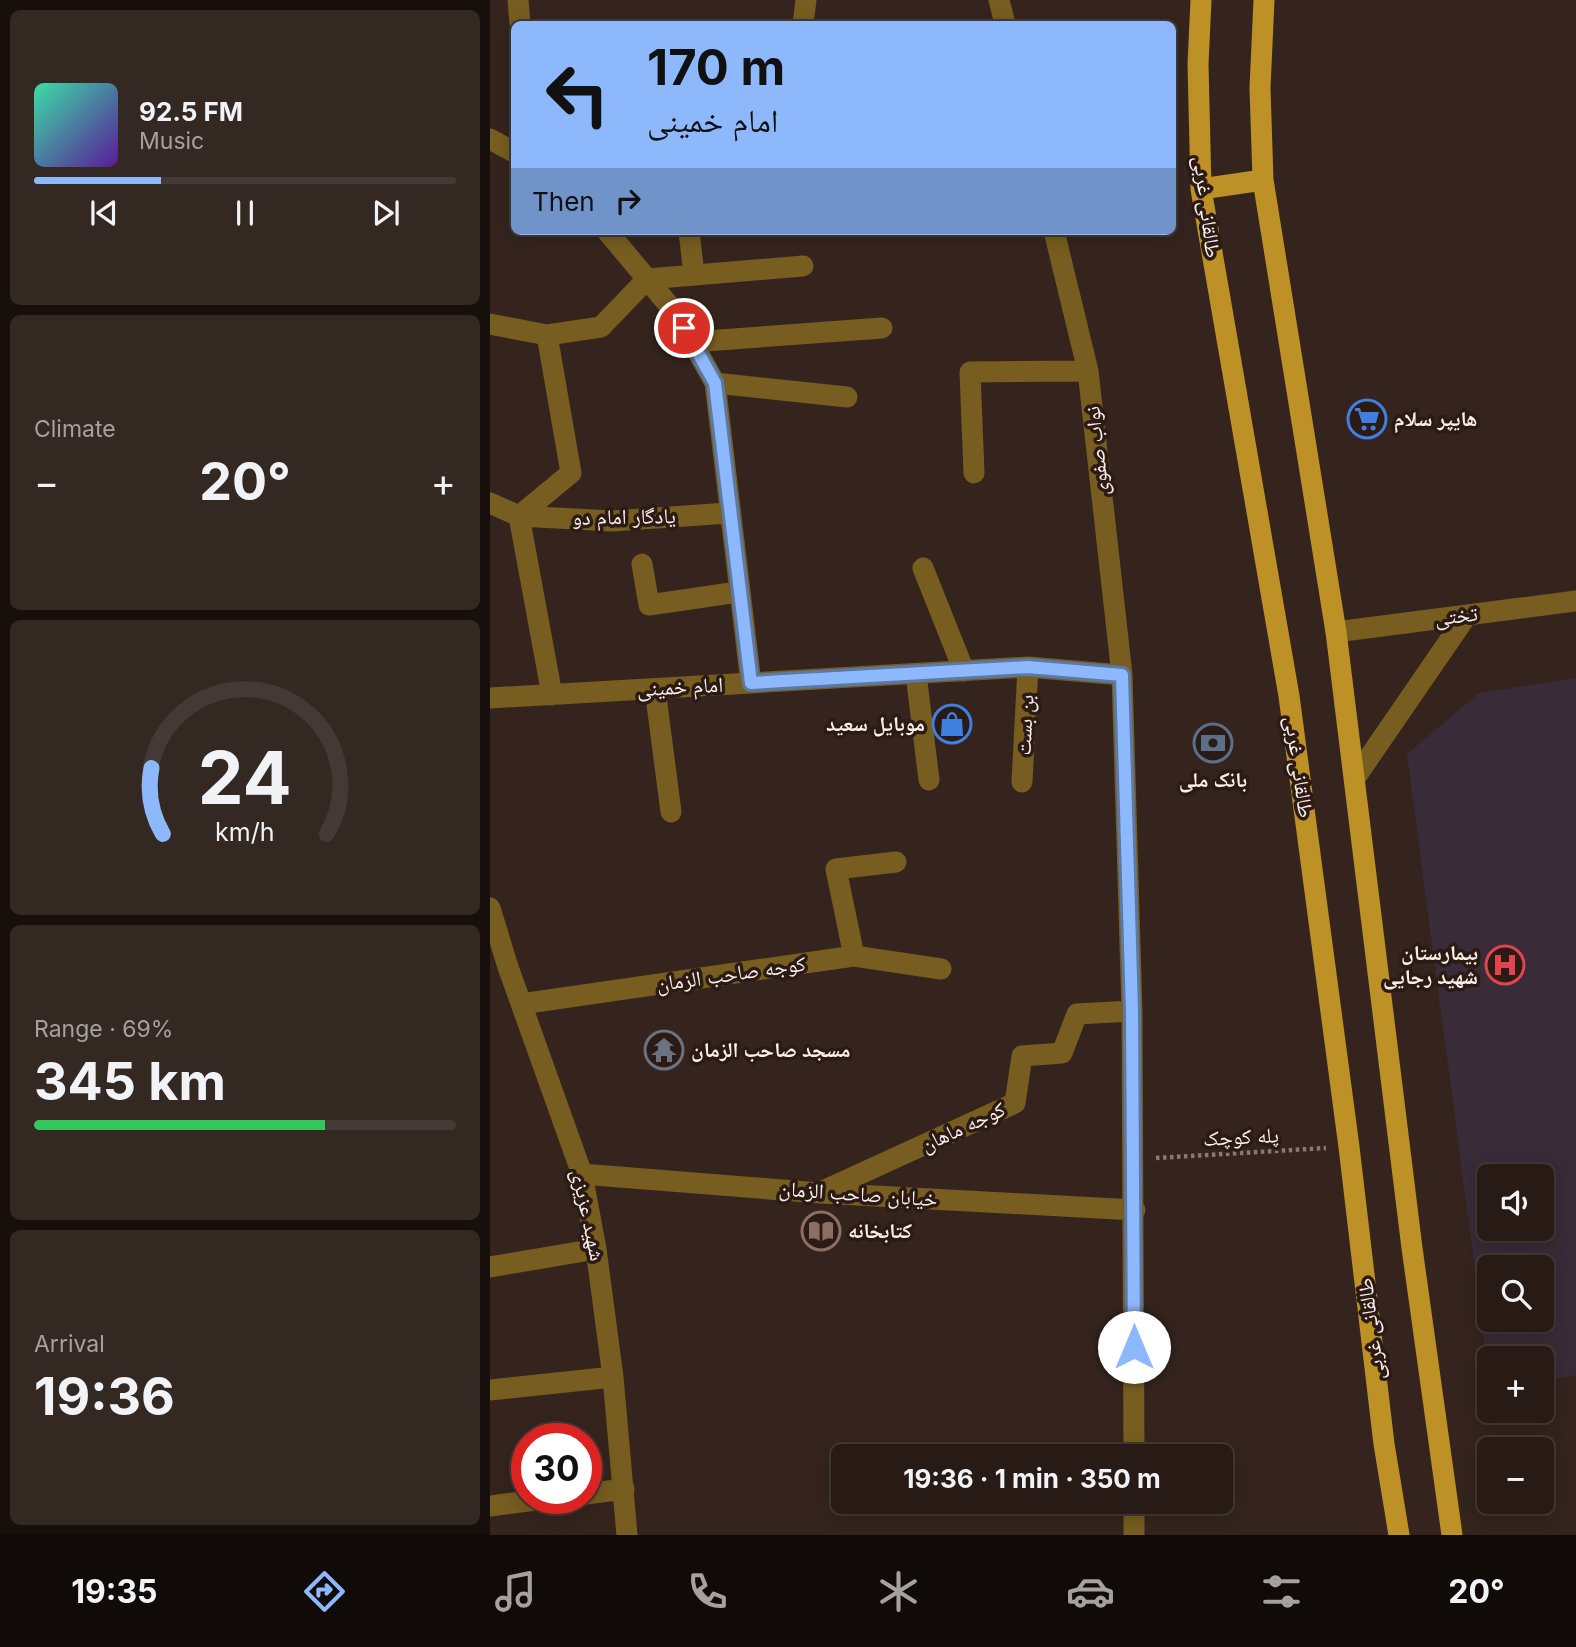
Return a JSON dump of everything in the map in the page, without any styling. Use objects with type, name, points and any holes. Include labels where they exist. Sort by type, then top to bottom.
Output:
[{"type":"main road","name":"طالقانی غربی","points":[[1202,0],[1198,64],[1201,189],[1285,669],[1349,1147],[1384,1444],[1399,1535]]},
{"type":"main road","points":[[1264,0],[1260,88],[1263,180],[1336,632],[1414,1262],[1452,1535]]},
{"type":"main road","points":[[1201,189],[1263,180]]},
{"type":"street","points":[[518,0],[520,21]]},
{"type":"street","points":[[803,21],[806,0]]},
{"type":"street","points":[[999,0],[1004,21]]},
{"type":"street","points":[[490,139],[511,150]]},
{"type":"street","points":[[610,235],[677,315],[715,383],[751,683]]},
{"type":"street","points":[[689,235],[694,275]]},
{"type":"street","name":"نواب صفوی","points":[[1055,235],[1088,371],[1122,675],[1135,1159],[1134,1444]]},
{"type":"street","points":[[490,324],[547,335],[601,327],[647,279],[803,266]]},
{"type":"street","points":[[692,342],[882,328]]},
{"type":"street","points":[[519,516],[571,473],[547,335]]},
{"type":"street","points":[[974,473],[970,372],[1088,371]]},
{"type":"street","points":[[715,383],[848,397]]},
{"type":"street","points":[[490,503],[519,516]]},
{"type":"street","name":"یادگار امام دو","points":[[519,516],[612,521],[729,513]]},
{"type":"street","points":[[519,516],[552,695]]},
{"type":"street","points":[[642,564],[649,605],[738,592]]},
{"type":"street","points":[[923,568],[964,671]]},
{"type":"street","name":"تختی","points":[[1336,632],[1576,601]]},
{"type":"street","points":[[1355,778],[1466,615]]},
{"type":"street","name":"امام خمینی","points":[[490,698],[1028,667],[1122,675]]},
{"type":"street","name":"بن بست","points":[[1022,782],[1028,667]]},
{"type":"street","points":[[916,674],[929,780]]},
{"type":"street","points":[[655,689],[671,812]]},
{"type":"street","points":[[854,956],[836,869],[896,862]]},
{"type":"street","name":"شهید عزیزی","points":[[490,908],[499,967],[522,1004],[582,1174],[596,1249],[614,1377],[627,1535]]},
{"type":"street","name":"کوجه صاحب الزمان","points":[[522,1004],[854,956],[941,969]]},
{"type":"street","name":"کوجه ماهان","points":[[820,1193],[1015,1103],[1022,1056],[1062,1052],[1077,1014],[1132,1011]]},
{"type":"street","name":"خیابان صاحب الزمان","points":[[582,1174],[820,1193],[1135,1210]]},
{"type":"street","points":[[490,1268],[596,1249]]},
{"type":"street","points":[[490,1390],[614,1377]]},
{"type":"street","points":[[602,1491],[624,1489]]},
{"type":"street","points":[[490,1506],[511,1503]]},
{"type":"street","points":[[1133,1535],[1134,1514]]},
{"type":"path","name":"پله کوچک","points":[[1135,1159],[1349,1147]]},
{"type":"shaded area","name":"بیمارستان شهید رجایی","points":[[1576,678],[1576,1375],[1554,1379],[1554,1346],[1485,1346],[1483,1332],[1554,1332],[1554,1255],[1477,1255],[1477,1285],[1407,754],[1479,693]]},
{"type":"place","name":"هایپر سلام","points":[[1367,419]]},
{"type":"place","name":"موبایل سعید","points":[[952,724]]},
{"type":"place","name":"بانک ملی","points":[[1213,743]]},
{"type":"place","name":"بیمارستان شهید رجایی","points":[[1505,965]]},
{"type":"place","name":"مسجد صاحب الزمان","points":[[664,1050]]},
{"type":"place","name":"کتابخانه","points":[[821,1231]]},
{"type":"route","points":[[684,328],[715,383],[751,683],[1028,667],[1122,675],[1135,1159],[1134,1347]]}]
